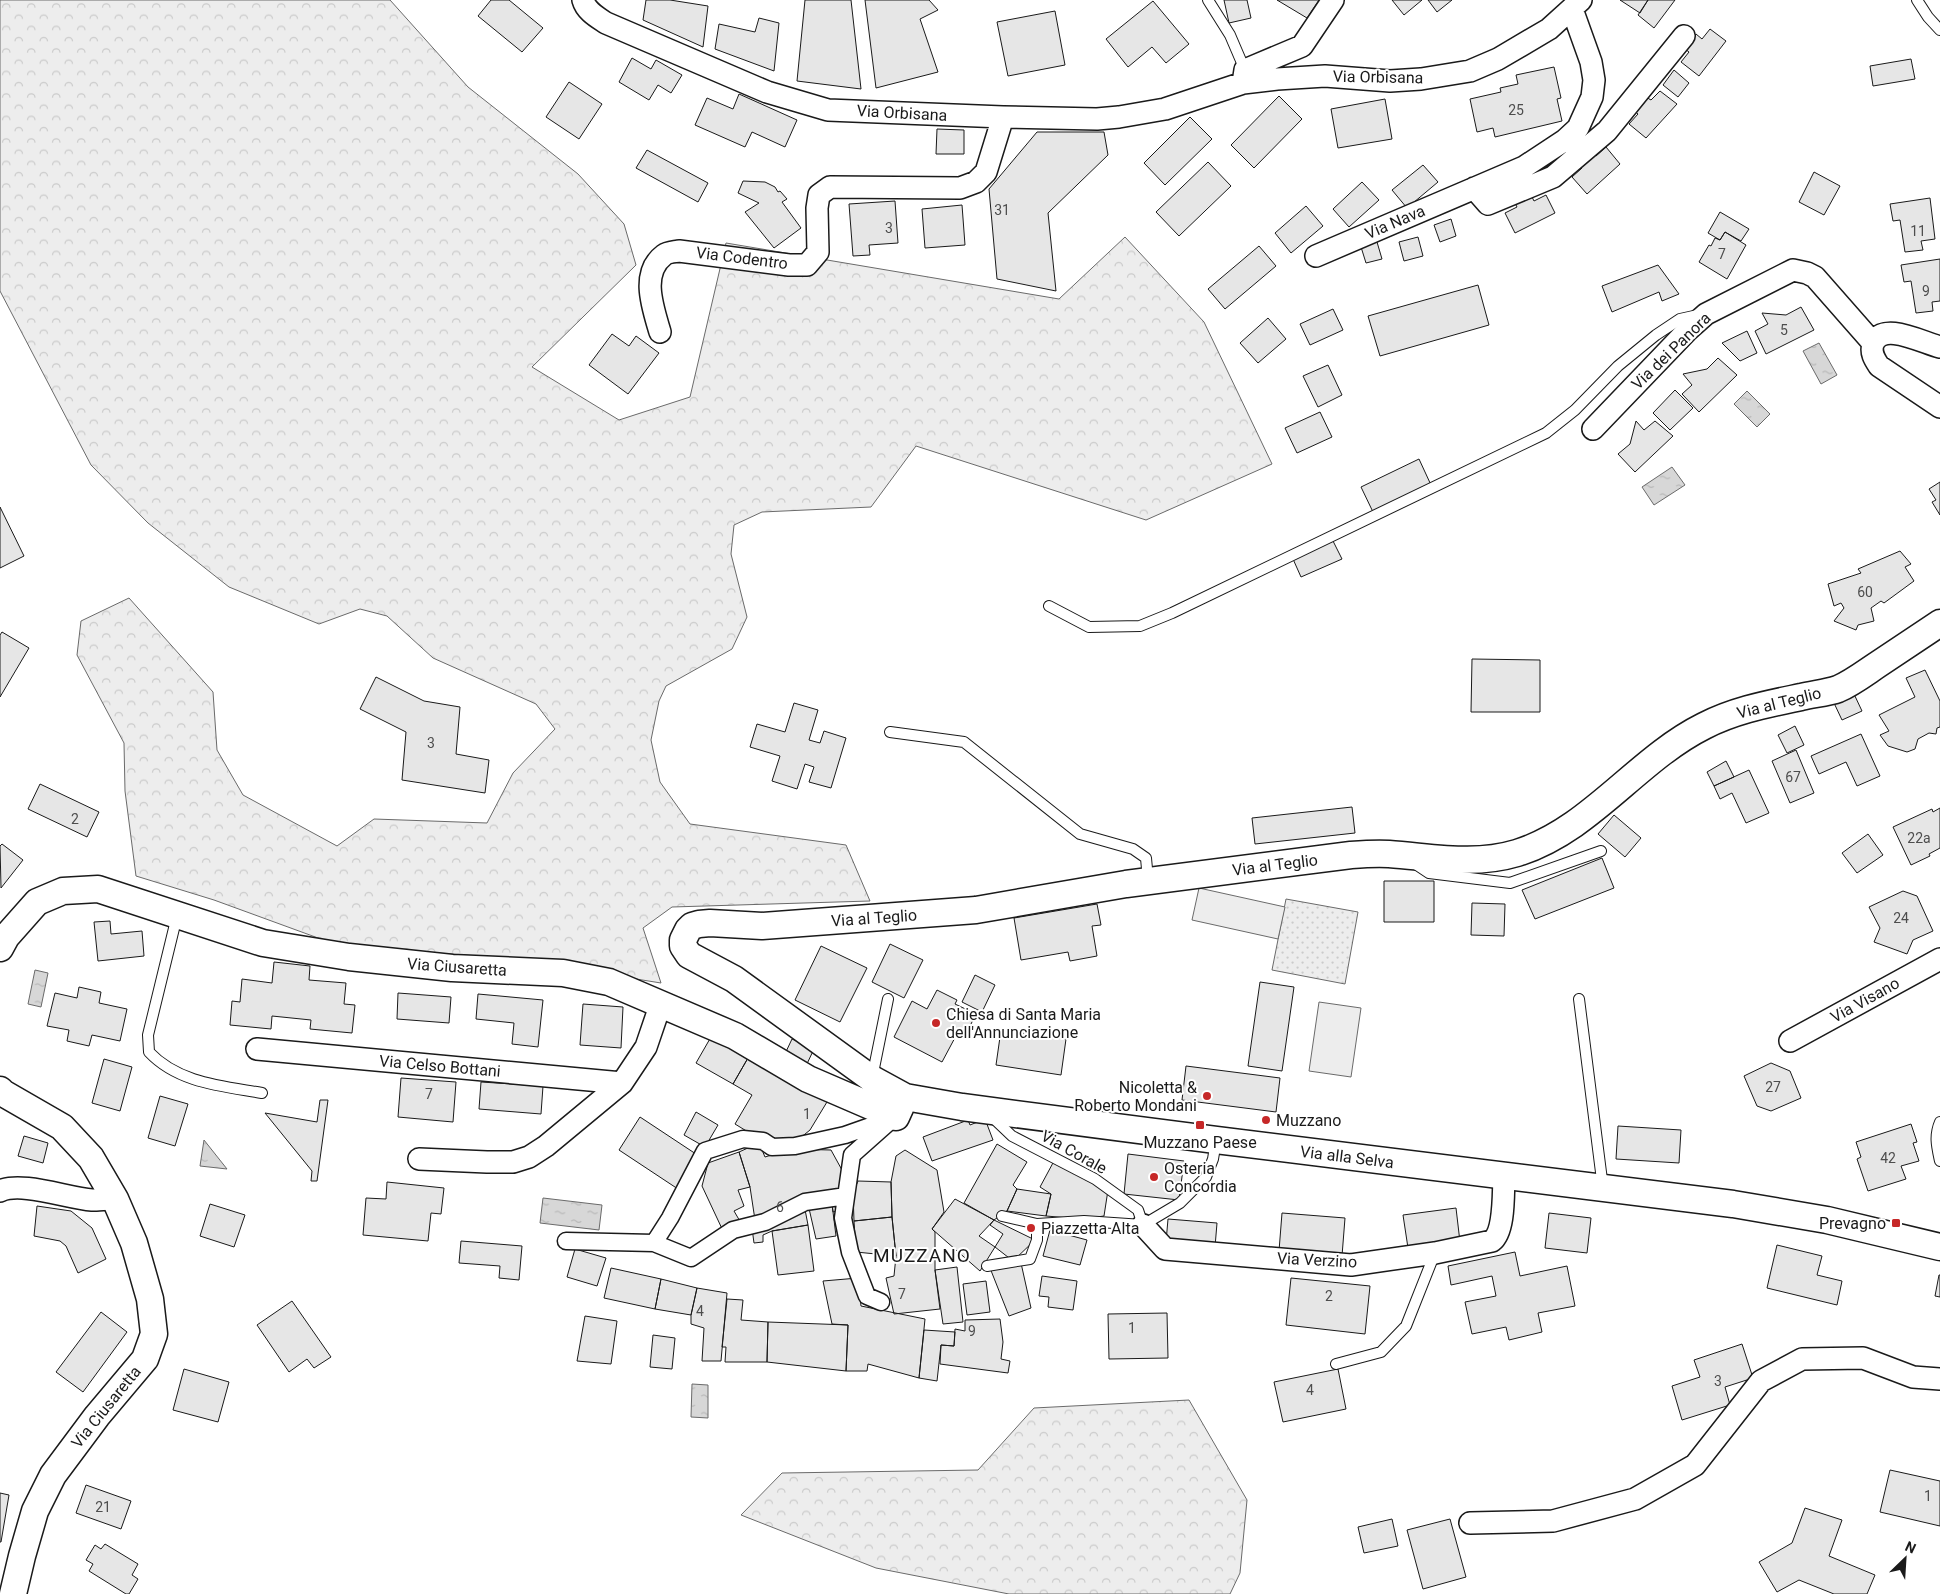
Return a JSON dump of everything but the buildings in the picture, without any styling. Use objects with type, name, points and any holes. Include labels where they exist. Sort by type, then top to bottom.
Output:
[{"type":"street","name":"Via Orbisana","points":[[583,0],[592,14],[606,23],[767,92],[828,110],[1003,118],[1097,119],[1165,109],[1244,76],[1302,46],[1333,0]]},
{"type":"street","name":"Via Orbisana","points":[[1244,76],[1277,79],[1325,76],[1406,80],[1449,76],[1486,65],[1525,44],[1550,28],[1576,4]]},
{"type":"street","name":"Via Nava","points":[[1316,256],[1524,167],[1566,140],[1578,128],[1586,113],[1592,97],[1594,80],[1576,4]]},
{"type":"street","points":[[1474,188],[1488,204],[1553,177],[1607,131],[1684,36]]},
{"type":"street","name":"Via Codentro","points":[[660,332],[650,299],[652,270],[665,254],[679,250],[789,265],[807,265],[818,252],[817,208],[819,195],[830,187],[960,188],[976,182],[986,172],[1003,118]]},
{"type":"street","name":"Via dei Panora","points":[[1593,429],[1688,330],[1706,314],[1786,272],[1800,270],[1820,283],[1873,343],[1874,359],[1879,366],[1940,407]]},
{"type":"street","points":[[1873,343],[1880,336],[1887,333],[1896,333],[1940,347]]},
{"type":"street","name":"Via al Teglio","points":[[973,1108],[901,1107],[872,1079],[734,979],[689,955],[683,946],[683,940],[688,930],[692,926],[710,923],[762,926],[976,910],[1148,881],[1351,855],[1373,853],[1475,861],[1518,853],[1549,839],[1577,822],[1651,760],[1682,738],[1704,726],[1750,708],[1838,689],[1864,674],[1940,623]]},
{"type":"street","name":"Via Ciusaretta","points":[[2,939],[37,902],[63,891],[98,889],[263,943],[349,957],[452,968],[572,975],[609,982],[661,1003],[735,1036],[808,1079],[901,1107]]},
{"type":"street","name":"Via Visano","points":[[1790,1041],[1940,959]]},
{"type":"street","points":[[419,1159],[513,1162],[529,1157],[546,1146],[622,1082],[646,1047],[661,1003]]},
{"type":"street","name":"Via Celso Bottani","points":[[258,1049],[622,1082]]},
{"type":"street","name":"Via Ciusaretta","points":[[0,1090],[62,1127],[91,1158],[115,1199],[134,1243],[150,1299],[154,1334],[145,1359],[97,1416],[53,1475],[35,1511],[13,1594]]},
{"type":"street","points":[[881,1302],[868,1296],[850,1252],[843,1218],[852,1155],[901,1107]]},
{"type":"street","points":[[654,1243],[670,1218],[705,1152],[743,1139],[763,1141],[772,1147],[795,1146],[845,1135],[901,1107]]},
{"type":"street","name":"Via alla Selva","points":[[973,1108],[1504,1177],[1733,1204],[1827,1220],[1940,1247]]},
{"type":"street","name":"Via Verzino","points":[[1143,1225],[1165,1248],[1351,1265],[1434,1254],[1485,1244],[1496,1238],[1501,1226],[1504,1177]]},
{"type":"street","points":[[0,1191],[8,1187],[37,1190],[91,1200],[115,1199]]},
{"type":"street","points":[[566,1241],[654,1243],[691,1258],[733,1230],[765,1222],[805,1202],[846,1196]]},
{"type":"street","points":[[1470,1523],[1553,1521],[1635,1499],[1695,1465],[1761,1380],[1802,1359],[1863,1358],[1913,1377],[1940,1379]]},
{"type":"lane","points":[[1208,0],[1230,35],[1244,76]]},
{"type":"lane","points":[[1917,0],[1928,17],[1940,30]]},
{"type":"lane","points":[[1048,606],[1089,627],[1140,626],[1172,613],[1546,433],[1575,410],[1618,366],[1656,335],[1680,319],[1706,314]]},
{"type":"lane","points":[[890,732],[964,742],[1080,834],[1133,849],[1146,858],[1148,881]]},
{"type":"lane","points":[[1403,855],[1429,873],[1510,883],[1602,851]]},
{"type":"lane","points":[[177,915],[148,1035],[149,1052],[160,1064],[202,1083],[262,1093]]},
{"type":"lane","points":[[1579,998],[1603,1189]]},
{"type":"lane","points":[[872,1079],[888,999]]},
{"type":"lane","name":"Via Corale","points":[[973,1108],[1012,1136],[1095,1179],[1138,1210],[1143,1225]]},
{"type":"lane","points":[[1940,1122],[1936,1132],[1936,1143],[1940,1161]]},
{"type":"lane","points":[[1002,1216],[1037,1224],[1084,1221],[1143,1225],[1180,1202],[1206,1178],[1213,1160],[1216,1140]]},
{"type":"lane","points":[[987,1266],[1030,1259],[1037,1240],[1037,1224]]},
{"type":"lane","points":[[1336,1364],[1381,1352],[1406,1326],[1434,1254]]},
{"type":"green space","points":[[0,0],[390,0],[468,87],[578,174],[624,224],[636,265],[532,367],[619,420],[690,397],[726,243],[1059,299],[1125,237],[1204,322],[1272,464],[1146,520],[916,446],[871,507],[762,512],[734,525],[731,554],[747,617],[732,649],[666,686],[659,701],[651,740],[660,782],[690,824],[846,845],[870,901],[672,907],[643,928],[661,983],[505,958],[340,946],[214,900],[136,876],[125,791],[124,743],[77,655],[81,621],[129,598],[213,692],[217,750],[243,795],[337,846],[374,819],[487,823],[513,773],[555,729],[536,704],[433,658],[387,616],[360,609],[319,624],[229,587],[148,523],[91,465],[0,291]]},
{"type":"green space","points":[[1199,888],[1285,907],[1278,939],[1192,920]]},
{"type":"green space","points":[[1286,899],[1358,912],[1345,984],[1272,970]]},
{"type":"green space","points":[[1319,1002],[1361,1008],[1351,1077],[1309,1071]]},
{"type":"green space","points":[[1189,1400],[1247,1500],[1240,1573],[1230,1594],[1009,1594],[876,1568],[741,1515],[782,1473],[978,1470],[1034,1408]]},
{"type":"water","points":[[1819,343],[1837,375],[1821,384],[1803,351]]},
{"type":"water","points":[[1747,391],[1770,414],[1757,427],[1734,404]]},
{"type":"water","points":[[1672,467],[1685,485],[1654,505],[1642,487]]},
{"type":"water","points":[[35,970],[48,973],[41,1007],[28,1004]]},
{"type":"water","points":[[204,1140],[227,1169],[200,1166]]},
{"type":"water","points":[[543,1198],[602,1205],[599,1230],[540,1223]]},
{"type":"water","points":[[692,1384],[708,1385],[708,1418],[691,1417]]},
{"type":"place","name":"Chiesa di Santa Maria dell'Annunciazione","points":[[936,1023]]},
{"type":"place","name":"Nicoletta & Roberto Mondani","points":[[1207,1096]]},
{"type":"place","name":"Muzzano","points":[[1266,1120]]},
{"type":"place","name":"Muzzano Paese","points":[[1200,1125]]},
{"type":"place","name":"Osteria Concordia","points":[[1154,1177]]},
{"type":"place","name":"Prevagno","points":[[1896,1223]]},
{"type":"place","name":"Piazzetta Alta","points":[[1031,1228]]},
{"type":"district","name":"MUZZANO","points":[[922,1255]]}]
